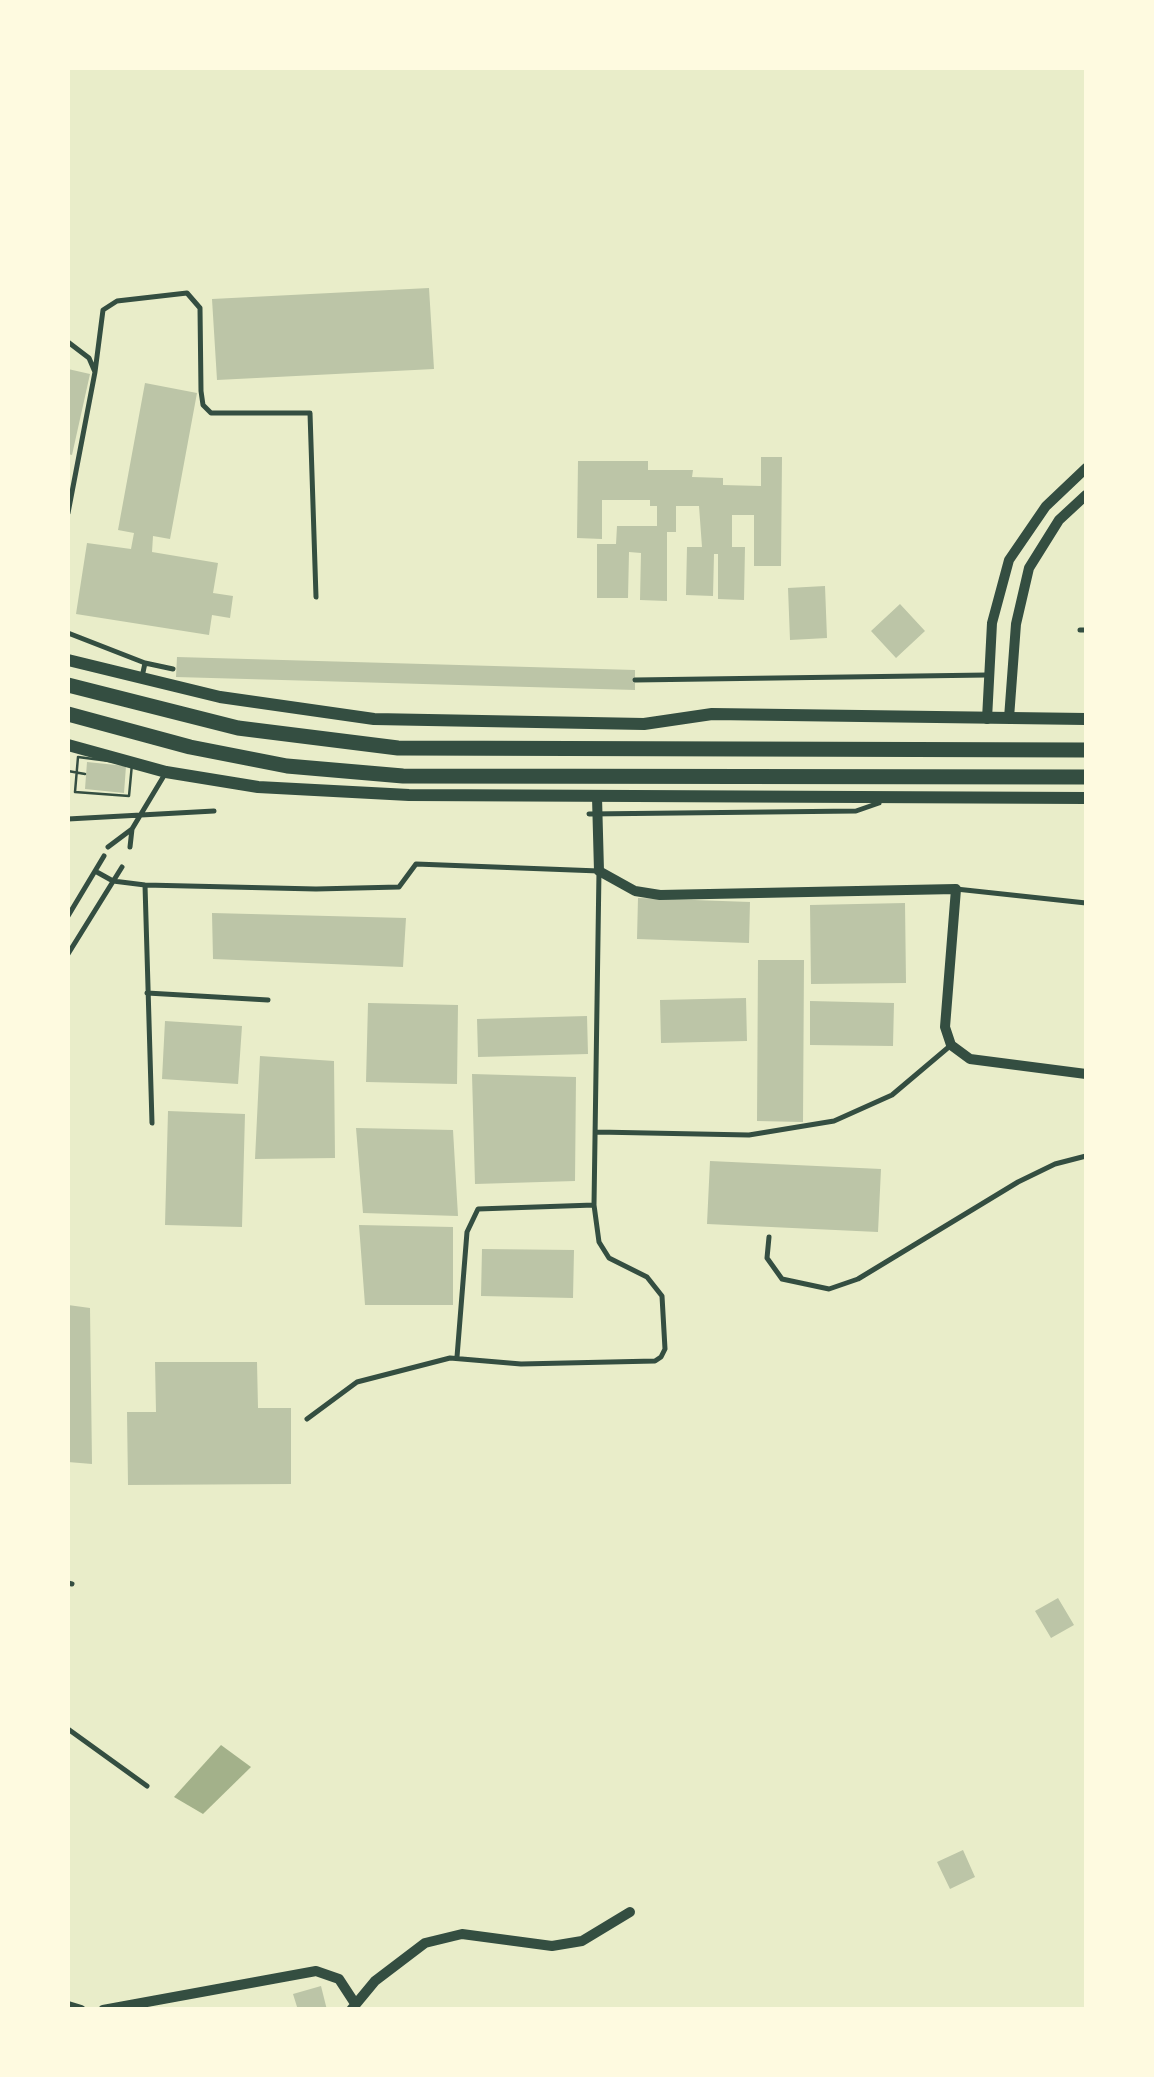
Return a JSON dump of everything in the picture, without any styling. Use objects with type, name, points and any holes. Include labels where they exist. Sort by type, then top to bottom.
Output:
[{"type":"highway","points":[[68,686],[110,700],[287,737],[398,748],[1086,750]]},
{"type":"highway","points":[[68,714],[190,747],[324,770],[478,778],[1086,777]]},
{"type":"street","points":[[988,719],[992,624],[1008,560],[1046,506],[1086,468]]},
{"type":"street","points":[[1010,718],[1016,624],[1029,568],[1059,520],[1086,495]]},
{"type":"street","points":[[68,660],[142,680],[295,710],[452,723],[644,724],[712,714],[1086,718]]},
{"type":"street","points":[[68,745],[166,772],[258,787],[409,796],[1086,798]]},
{"type":"street","points":[[597,797],[594,814],[599,871],[635,891],[660,895],[956,889],[944,1027],[951,1045],[970,1058],[1086,1074]]},
{"type":"street","points":[[103,2010],[316,1970],[339,1979],[352,2006],[398,1960],[425,1943],[462,1934],[552,1946],[582,1941],[630,1912]]},
{"type":"street","points":[[68,2006],[81,2010]]},
{"type":"lane","points":[[68,513],[103,310],[117,301],[187,294],[200,308],[202,391],[210,414],[310,413],[316,597]]},
{"type":"lane","points":[[68,342],[89,358],[95,372]]},
{"type":"lane","points":[[68,633],[173,670]]},
{"type":"lane","points":[[142,680],[145,663]]},
{"type":"lane","points":[[635,680],[988,675]]},
{"type":"lane","points":[[130,846],[132,830],[166,772]]},
{"type":"lane","points":[[594,814],[856,811],[886,800]]},
{"type":"lane","points":[[68,819],[214,811]]},
{"type":"lane","points":[[108,847],[132,830]]},
{"type":"lane","points":[[68,916],[104,856]]},
{"type":"lane","points":[[95,871],[114,880],[145,886],[399,887],[416,864],[599,871],[594,1205],[599,1242],[609,1258],[647,1277],[662,1296],[662,1357],[655,1361],[521,1364],[456,1358],[358,1382],[307,1420]]},
{"type":"lane","points":[[68,954],[122,867]]},
{"type":"lane","points":[[145,886],[152,1123]]},
{"type":"lane","points":[[956,889],[1086,903]]},
{"type":"lane","points":[[147,993],[268,1000]]},
{"type":"lane","points":[[597,1132],[749,1135],[834,1122],[892,1095],[951,1045]]},
{"type":"lane","points":[[770,1236],[770,1268],[782,1279],[829,1289],[858,1279],[1018,1182],[1086,1156]]},
{"type":"lane","points":[[456,1358],[467,1232],[478,1209],[594,1205]]},
{"type":"lane","points":[[68,1742],[71,1731],[147,1786]]},
{"type":"path","points":[[78,757],[132,764],[129,796],[75,792],[77,772],[78,757]]},
{"type":"path","points":[[68,772],[86,774]]},
{"type":"shaded area","points":[[221,1745],[251,1767],[203,1814],[174,1797]]},
{"type":"building","points":[[429,288],[434,369],[217,380],[212,299]]},
{"type":"building","points":[[68,369],[90,374],[72,455],[68,454]]},
{"type":"building","points":[[145,383],[197,393],[170,539],[153,536],[152,552],[218,563],[213,593],[233,596],[230,618],[212,615],[209,635],[76,614],[87,543],[131,549],[134,533],[118,530]]},
{"type":"building","points":[[761,457],[782,457],[781,566],[754,566],[754,515],[732,515],[732,547],[745,547],[744,600],[718,599],[718,554],[714,554],[713,596],[686,595],[687,547],[702,547],[699,506],[676,506],[676,532],[667,532],[667,601],[640,600],[641,553],[629,552],[628,598],[597,598],[597,544],[616,544],[617,526],[657,526],[657,506],[650,506],[650,500],[602,500],[602,539],[577,538],[578,461],[648,461],[648,470],[693,470],[692,477],[723,478],[723,485],[761,486]]},
{"type":"building","points":[[825,586],[827,638],[790,640],[788,588]]},
{"type":"building","points":[[900,604],[925,631],[896,658],[871,631]]},
{"type":"building","points":[[177,657],[635,670],[635,690],[176,677]]},
{"type":"building","points":[[87,762],[126,766],[124,793],[85,789]]},
{"type":"building","points":[[638,898],[750,902],[749,943],[637,939]]},
{"type":"building","points":[[905,903],[906,983],[811,984],[810,905]]},
{"type":"building","points":[[212,913],[406,918],[403,967],[213,959]]},
{"type":"building","points":[[758,960],[804,960],[803,1122],[757,1121]]},
{"type":"building","points":[[746,998],[747,1041],[661,1043],[660,1000]]},
{"type":"building","points":[[810,1001],[894,1003],[893,1046],[810,1045]]},
{"type":"building","points":[[368,1003],[458,1005],[457,1084],[366,1082]]},
{"type":"building","points":[[587,1016],[588,1054],[478,1057],[477,1019]]},
{"type":"building","points":[[165,1021],[242,1026],[238,1084],[162,1079]]},
{"type":"building","points":[[260,1056],[334,1061],[335,1158],[255,1159]]},
{"type":"building","points":[[472,1074],[576,1077],[575,1181],[475,1184]]},
{"type":"building","points":[[168,1111],[245,1114],[242,1227],[165,1225]]},
{"type":"building","points":[[356,1128],[453,1130],[458,1216],[363,1213]]},
{"type":"building","points":[[710,1161],[881,1169],[878,1232],[707,1224]]},
{"type":"building","points":[[359,1225],[453,1227],[453,1305],[365,1305]]},
{"type":"building","points":[[482,1249],[574,1250],[573,1298],[481,1296]]},
{"type":"building","points":[[68,1305],[90,1308],[92,1464],[68,1462]]},
{"type":"building","points":[[155,1362],[257,1362],[258,1408],[291,1408],[291,1484],[128,1485],[127,1412],[156,1412]]},
{"type":"building","points":[[1058,1598],[1074,1625],[1051,1638],[1035,1611]]},
{"type":"building","points":[[963,1850],[975,1877],[950,1889],[937,1862]]},
{"type":"building","points":[[321,1986],[327,2010],[298,2010],[293,1994]]}]
